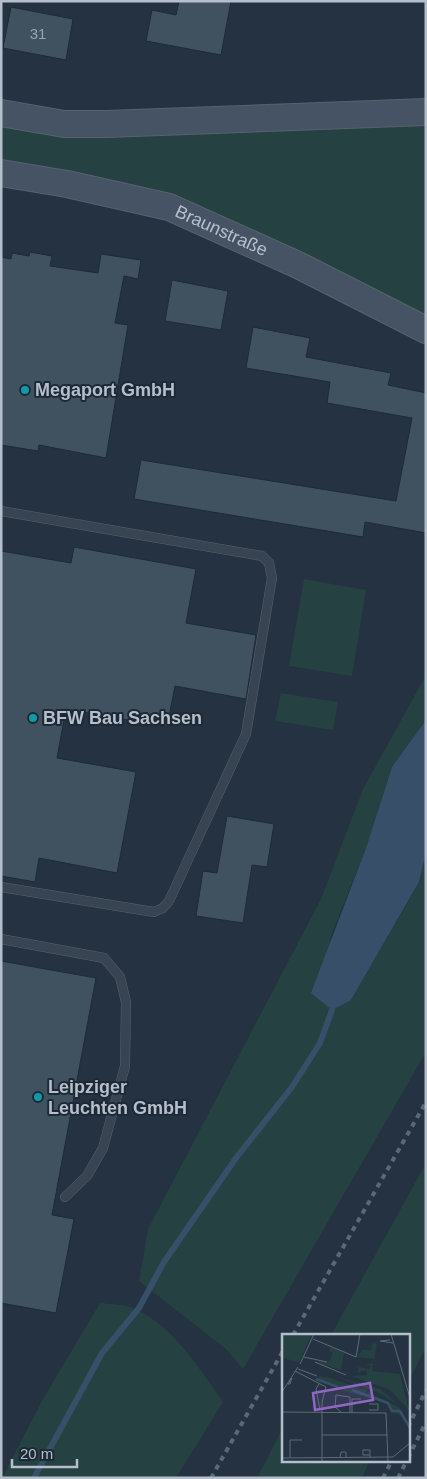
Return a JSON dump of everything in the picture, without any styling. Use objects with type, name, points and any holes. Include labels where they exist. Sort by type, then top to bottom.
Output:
[{"type":"main road","points":[[1,113],[64,124],[107,124],[426,112]]},
{"type":"main road","name":"Braunstraße","points":[[1,173],[67,184],[169,207],[298,265],[426,330]]},
{"type":"lane","points":[[1,512],[262,556],[268,563],[272,578],[246,734],[170,901],[163,908],[154,912],[1,887]]},
{"type":"lane","points":[[1,939],[104,958],[120,977],[126,1002],[125,1066],[103,1148],[86,1176],[65,1197]]},
{"type":"green space","points":[[426,124],[426,315],[275,241],[1,162],[1,125]]},
{"type":"green space","points":[[304,579],[366,590],[352,676],[289,666]]},
{"type":"green space","points":[[426,675],[426,720],[392,767],[366,848],[330,938],[351,1000],[419,883],[426,852],[426,1052],[243,1369],[226,1349],[139,1281],[148,1229],[321,899],[363,789]]},
{"type":"green space","points":[[281,693],[338,702],[333,730],[275,721]]},
{"type":"green space","points":[[426,1163],[426,1347],[410,1379],[410,1334],[332,1334]]},
{"type":"green space","points":[[100,1303],[130,1307],[158,1323],[183,1347],[223,1402],[176,1478],[2,1478],[43,1399]]},
{"type":"green space","points":[[282,1429],[282,1462],[369,1462],[362,1478],[257,1478]]},
{"type":"water","points":[[426,720],[426,852],[419,882],[351,1000],[332,1010],[311,993],[366,848],[392,767]]},
{"type":"building","points":[[179,1],[231,1],[221,55],[146,41],[152,10],[176,15]]},
{"type":"building","points":[[11,7],[73,19],[66,60],[3,48]]},
{"type":"building","points":[[30,252],[52,256],[50,266],[98,273],[101,254],[141,260],[138,279],[124,276],[115,323],[128,325],[106,458],[39,445],[38,451],[1,445],[1,257],[11,259],[12,253],[29,256]]},
{"type":"building","points":[[172,280],[228,291],[221,330],[165,321]]},
{"type":"building","points":[[253,327],[310,338],[306,357],[391,373],[388,385],[426,393],[426,533],[365,522],[363,537],[134,499],[141,460],[396,501],[412,418],[327,403],[330,382],[246,368]]},
{"type":"building","name":"BFW Bau Sachsen","points":[[74,547],[196,569],[186,623],[256,635],[246,699],[175,686],[167,727],[66,709],[57,758],[136,772],[117,873],[39,858],[35,882],[1,876],[1,551],[71,563]]},
{"type":"building","points":[[227,816],[274,824],[267,867],[252,865],[243,923],[196,916],[203,871],[217,873]]},
{"type":"building","name":"Leipziger Leuchten GmbH","points":[[1,961],[96,978],[52,1215],[74,1219],[56,1313],[1,1303]]},
{"type":"waterway","points":[[34,1478],[102,1353],[139,1308],[164,1262],[236,1158],[292,1087],[320,1043],[332,1010]]},
{"type":"railway","points":[[294,1334],[426,1102]]},
{"type":"railway","points":[[211,1478],[282,1353]]},
{"type":"railway","points":[[410,1423],[426,1390]]},
{"type":"railway","points":[[410,1454],[426,1422]]},
{"type":"railway","points":[[383,1478],[391,1462]]},
{"type":"railway","points":[[398,1478],[406,1462]]},
{"type":"place","name":"Megaport GmbH","points":[[25,390]]},
{"type":"place","name":"BFW Bau Sachsen","points":[[33,718]]},
{"type":"place","name":"Leipziger Leuchten GmbH","points":[[38,1097]]}]
